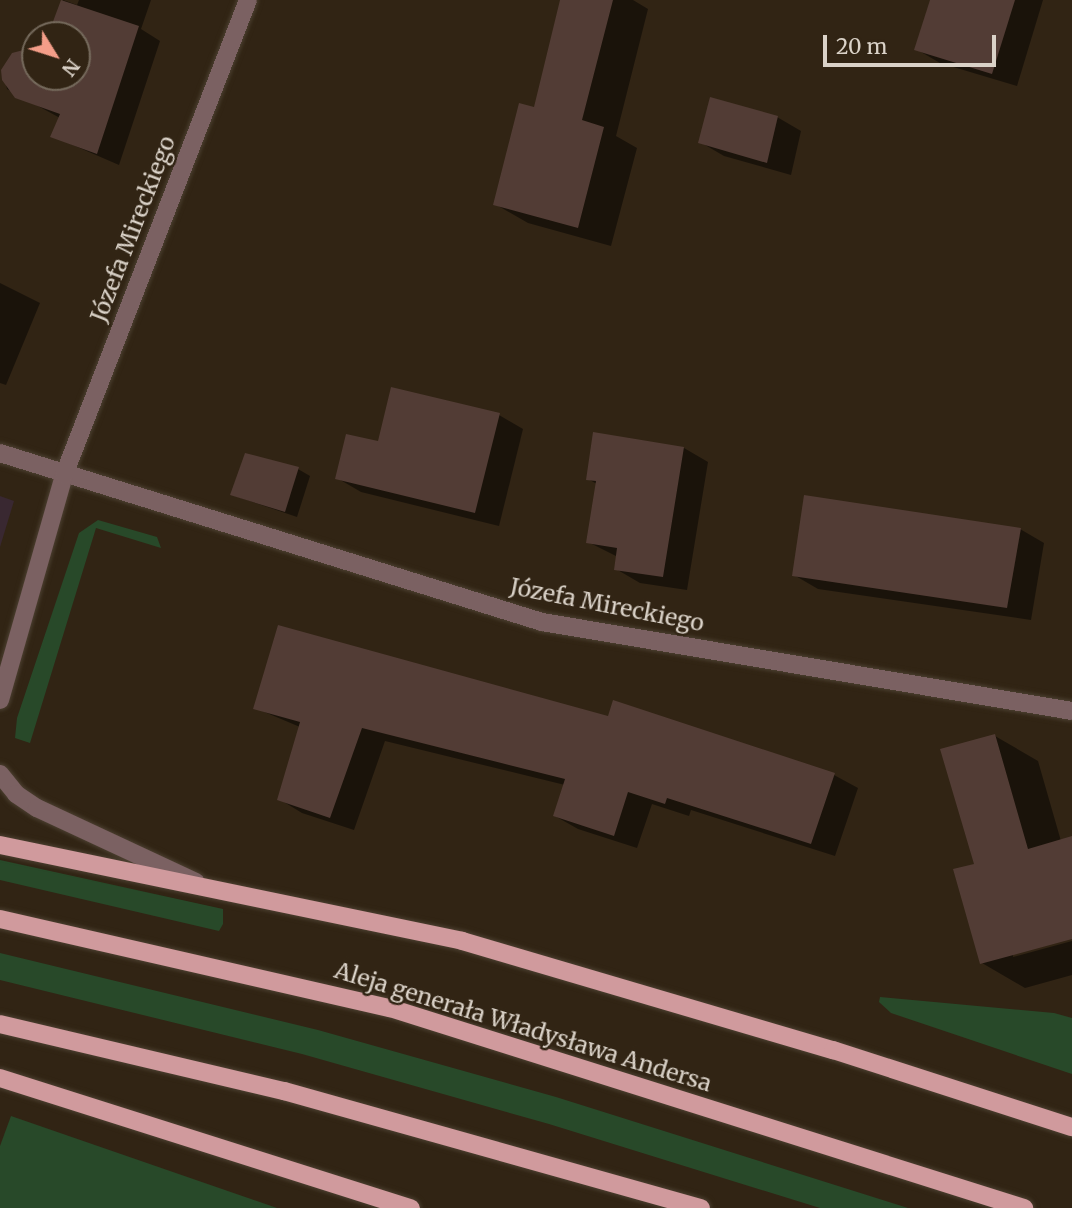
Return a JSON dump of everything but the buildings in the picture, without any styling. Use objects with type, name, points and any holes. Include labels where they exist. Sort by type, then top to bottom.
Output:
[{"type":"main road","points":[[0,845],[462,941],[833,1050],[1072,1127]]},
{"type":"main road","name":"Aleja generała Władysława Andersa","points":[[0,919],[390,1008],[1024,1208]]},
{"type":"main road","points":[[0,1024],[284,1091],[701,1208]]},
{"type":"main road","points":[[0,1079],[411,1208]]},
{"type":"street","name":"Józefa Mireckiego","points":[[0,701],[64,475],[248,0]]},
{"type":"street","name":"Józefa Mireckiego","points":[[0,453],[542,622],[1072,711]]},
{"type":"street","points":[[0,774],[16,794],[37,808],[206,887]]},
{"type":"shaded area","points":[[0,496],[14,501],[0,547]]},
{"type":"green space","points":[[98,520],[157,537],[161,548],[96,528],[30,743],[15,738],[17,718],[79,533]]},
{"type":"green space","points":[[0,860],[223,909],[223,924],[219,931],[0,880]]},
{"type":"green space","points":[[0,953],[318,1030],[556,1097],[908,1208],[820,1208],[549,1124],[302,1054],[0,980]]},
{"type":"green space","points":[[880,997],[1054,1013],[1072,1018],[1072,1074],[891,1013],[879,1002]]},
{"type":"green space","points":[[11,1116],[277,1208],[0,1208],[0,1146]]}]
